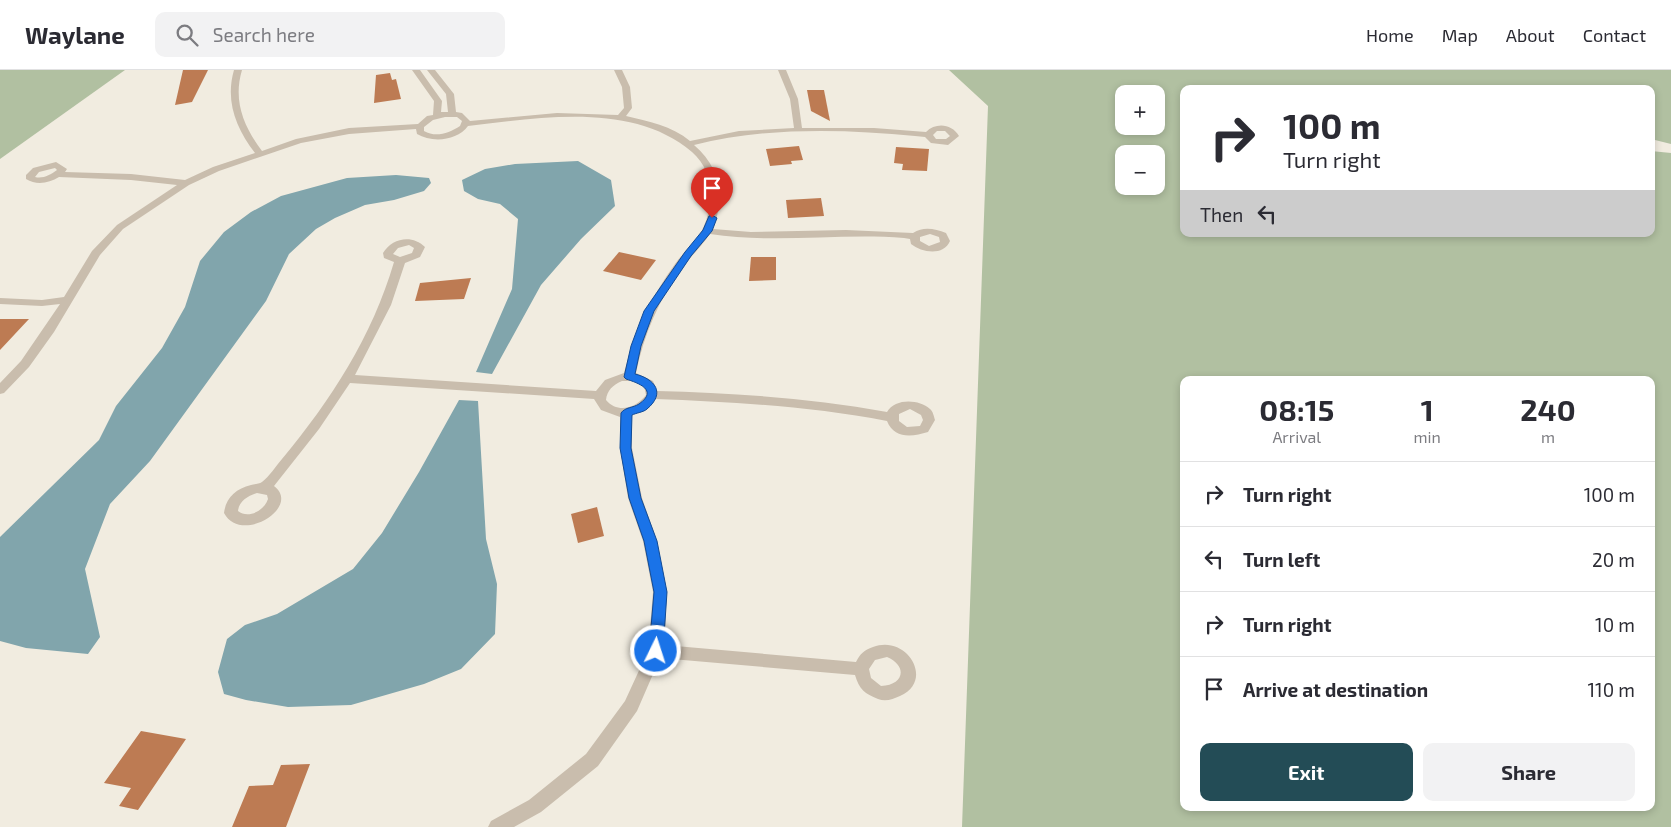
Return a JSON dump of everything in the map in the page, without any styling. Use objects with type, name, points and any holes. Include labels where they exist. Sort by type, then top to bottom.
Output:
[{"type":"street","points":[[238,70],[234,91],[239,123],[247,138],[259,153]]},
{"type":"street","points":[[416,70],[438,102],[437,115]]},
{"type":"street","points":[[431,70],[449,92],[453,101],[452,114]]},
{"type":"street","points":[[618,70],[626,87],[628,108],[620,118]]},
{"type":"street","points":[[782,70],[792,91],[798,112],[798,130]]},
{"type":"street","points":[[466,124],[464,117],[452,114],[437,115],[424,121],[420,126],[420,132],[424,135],[437,137],[453,134],[466,124],[562,114],[620,118],[636,120],[664,130],[691,143],[708,163],[715,181],[717,205],[707,231],[688,254],[649,311],[636,346],[629,377]]},
{"type":"street","points":[[0,390],[25,364],[50,329],[96,252],[120,228],[186,183],[216,169],[259,153],[299,141],[350,131],[420,126]]},
{"type":"street","points":[[691,143],[733,135],[798,130],[864,130],[928,135]]},
{"type":"street","points":[[59,174],[186,183]]},
{"type":"street","points":[[707,231],[730,235],[884,233],[915,236]]},
{"type":"street","points":[[264,488],[294,455],[348,379],[384,311],[400,261]]},
{"type":"street","points":[[0,301],[42,303],[66,300]]},
{"type":"street","points":[[621,377],[629,377],[644,380],[651,389],[652,395],[643,406],[626,413],[609,411],[600,401],[600,395],[607,384],[621,377]]},
{"type":"street","points":[[348,379],[600,395]]},
{"type":"street","points":[[652,395],[739,398],[864,412],[891,417]]},
{"type":"street","points":[[497,827],[534,806],[592,760],[631,706],[656,651],[660,592],[650,541],[635,498],[626,448],[626,413]]},
{"type":"street","points":[[656,651],[861,669]]},
{"type":"green space","points":[[0,70],[125,70],[0,159]]},
{"type":"green space","points":[[949,70],[1671,70],[1671,144],[1655,140],[1655,85],[1180,85],[1180,237],[1655,237],[1655,151],[1671,153],[1671,827],[962,827],[988,106]]},
{"type":"water","points":[[578,161],[611,180],[615,206],[581,239],[541,285],[492,374],[476,372],[512,289],[518,219],[500,204],[478,199],[464,191],[462,180],[485,169],[515,164]]},
{"type":"water","points":[[396,175],[429,178],[431,183],[424,191],[394,200],[365,205],[335,218],[316,229],[289,254],[266,301],[150,461],[110,504],[85,569],[100,637],[88,654],[26,648],[0,641],[0,537],[99,440],[116,406],[162,348],[185,307],[200,261],[224,232],[251,212],[281,196],[347,178]]},
{"type":"water","points":[[459,400],[478,401],[486,539],[497,584],[495,634],[461,669],[424,684],[351,705],[288,707],[246,700],[224,694],[218,672],[227,639],[245,625],[277,614],[353,569],[382,533]]},
{"type":"building","points":[[183,70],[208,70],[192,102],[175,105]]},
{"type":"building","points":[[390,73],[392,80],[396,79],[401,99],[374,103],[376,75]]},
{"type":"building","points":[[807,90],[824,90],[830,121],[811,111]]},
{"type":"building","points":[[799,146],[803,160],[791,161],[792,164],[770,166],[766,149]]},
{"type":"building","points":[[896,147],[929,149],[927,171],[902,170],[903,164],[894,163]]},
{"type":"building","points":[[821,198],[824,216],[788,218],[786,200]]},
{"type":"building","points":[[619,252],[656,260],[641,280],[603,271]]},
{"type":"building","points":[[751,257],[776,257],[776,280],[749,281]]},
{"type":"building","points":[[471,278],[464,299],[415,301],[420,283]]},
{"type":"building","points":[[0,319],[29,319],[0,350]]},
{"type":"building","points":[[597,507],[604,536],[578,543],[571,514]]},
{"type":"building","points":[[141,731],[186,739],[138,810],[119,806],[131,788],[104,783]]},
{"type":"building","points":[[310,764],[286,827],[232,827],[249,786],[273,785],[281,765]]},
{"type":"route","points":[[656,651],[660,592],[650,541],[635,498],[626,448],[626,413],[643,406],[652,395],[649,384],[644,380],[637,377],[629,377],[636,346],[649,311],[688,254],[707,231],[712,218]]}]
